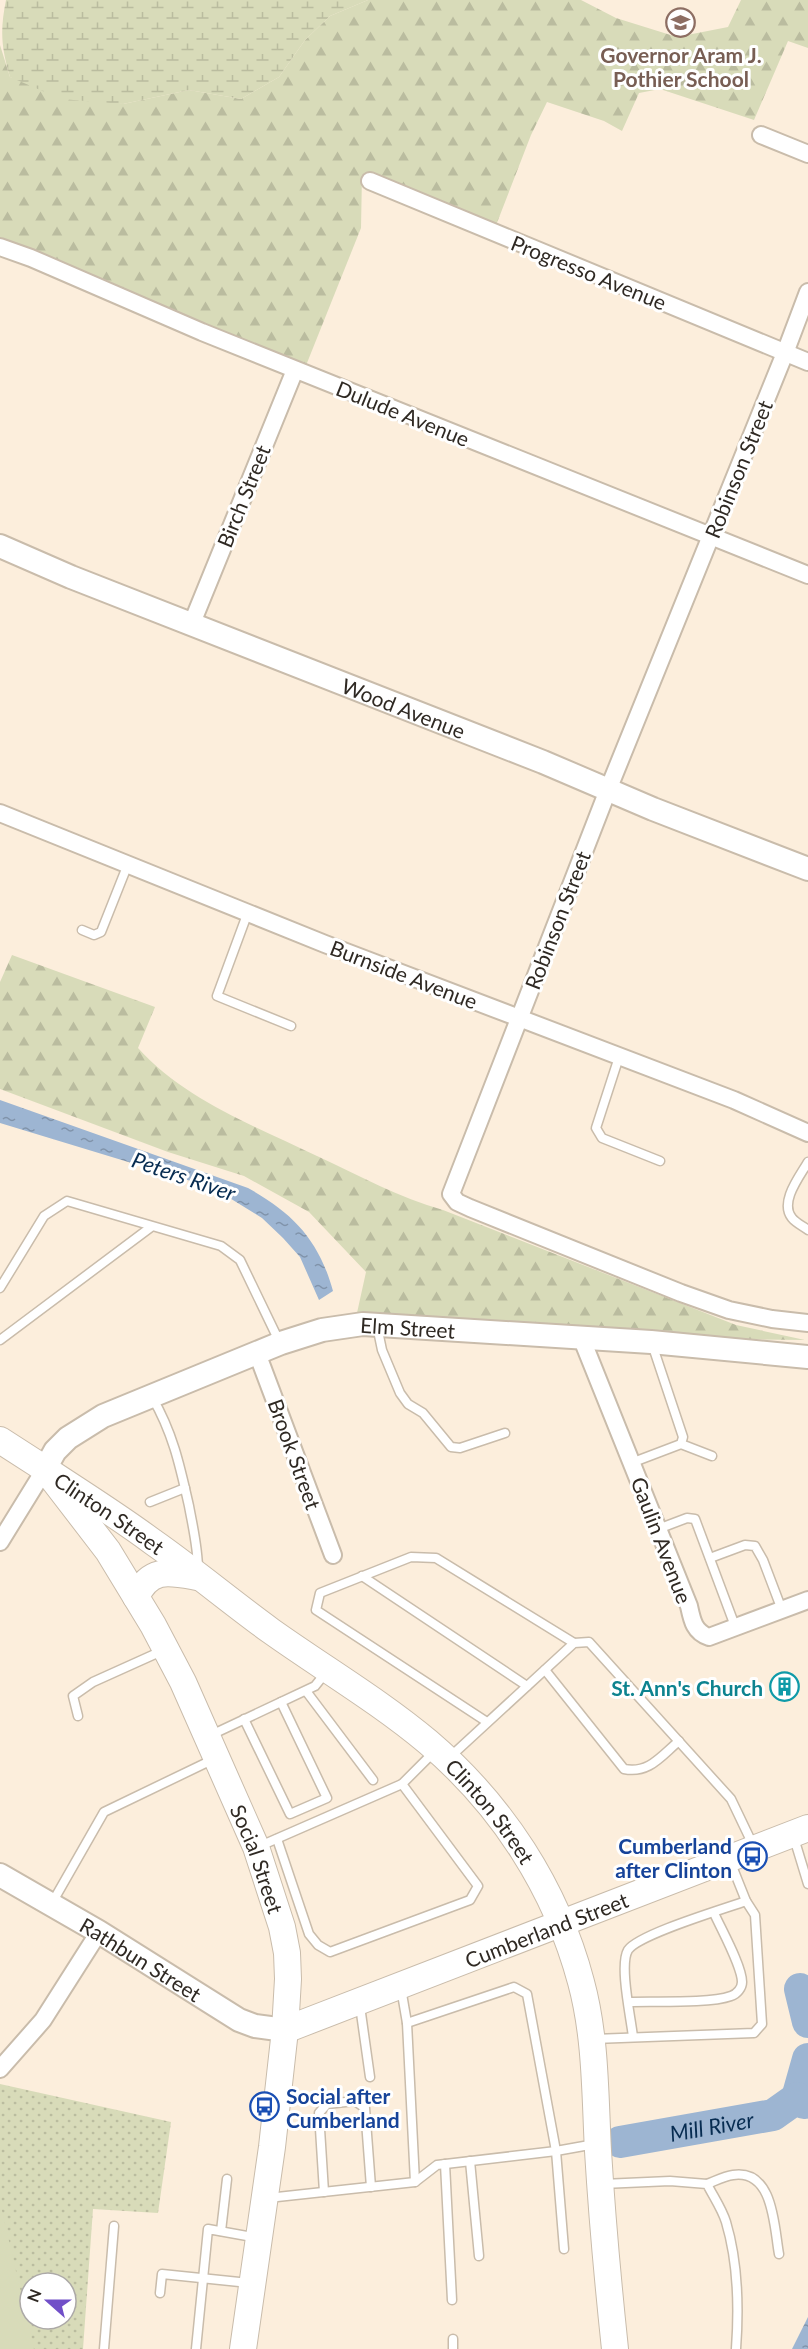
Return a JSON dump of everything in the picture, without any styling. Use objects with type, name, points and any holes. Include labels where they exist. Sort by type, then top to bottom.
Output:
[{"type":"main road","name":"Social Street","points":[[0,1440],[45,1469],[108,1551],[166,1650],[212,1747],[267,1843],[287,1953],[288,1979],[285,2030],[265,2198],[243,2349]]},
{"type":"main road","name":"Clinton Street","points":[[45,1469],[155,1543],[197,1577],[442,1754],[482,1793],[530,1860],[562,1925],[582,1986],[591,2039],[600,2184],[615,2349]]},
{"type":"main road","points":[[136,1597],[141,1586],[148,1578],[155,1575],[162,1573],[197,1577]]},
{"type":"main road","name":"Cumberland Street","points":[[285,2030],[562,1925],[800,1831]]},
{"type":"street","points":[[761,135],[808,154]]},
{"type":"street","name":"Progresso Avenue","points":[[370,182],[808,362]]},
{"type":"street","name":"Dulude Avenue","points":[[0,247],[295,370],[808,575]]},
{"type":"street","name":"Robinson Street","points":[[808,292],[608,790],[451,1194],[457,1202],[681,1293],[729,1310],[772,1319],[808,1323]]},
{"type":"street","name":"Birch Street","points":[[192,623],[295,370]]},
{"type":"street","name":"Wood Avenue","points":[[0,546],[71,577],[543,762],[808,869]]},
{"type":"street","name":"Burnside Avenue","points":[[0,813],[325,944],[734,1100],[808,1133]]},
{"type":"street","name":"Elm Street","points":[[45,1469],[55,1451],[68,1438],[103,1416],[257,1353],[336,1326],[376,1325],[581,1337],[808,1357]]},
{"type":"street","name":"Gaulin Avenue","points":[[581,1337],[689,1606],[692,1622],[699,1633],[709,1637],[808,1600]]},
{"type":"street","name":"Brook Street","points":[[257,1353],[333,1555]]},
{"type":"street","points":[[0,1542],[45,1469]]},
{"type":"street","name":"Rathbun Street","points":[[0,1875],[99,1932],[239,2020],[255,2026],[285,2030]]},
{"type":"street","points":[[0,2069],[43,2020],[99,1932]]},
{"type":"lane","points":[[82,930],[94,935],[101,932],[128,864]]},
{"type":"lane","points":[[249,912],[217,996],[291,1026]]},
{"type":"lane","points":[[619,1057],[596,1128],[602,1138],[660,1161]]},
{"type":"lane","points":[[808,1162],[790,1193],[788,1207],[792,1218],[808,1230]]},
{"type":"lane","points":[[0,1288],[44,1216],[67,1201],[221,1246],[240,1260],[281,1344]]},
{"type":"lane","points":[[0,1340],[150,1227]]},
{"type":"lane","points":[[376,1325],[382,1350],[400,1393],[408,1404],[423,1413],[451,1447],[460,1448],[505,1433]]},
{"type":"lane","points":[[651,1342],[683,1437],[681,1444]]},
{"type":"lane","points":[[152,1397],[163,1415],[178,1453],[198,1551],[197,1577]]},
{"type":"lane","points":[[631,1463],[681,1444],[712,1456]]},
{"type":"lane","points":[[150,1502],[185,1488]]},
{"type":"lane","points":[[658,1529],[687,1518],[695,1519],[735,1626]]},
{"type":"lane","points":[[710,1558],[745,1545],[755,1546],[763,1560],[782,1610]]},
{"type":"lane","points":[[487,1722],[316,1610],[320,1593],[411,1557],[436,1558],[574,1644]]},
{"type":"lane","points":[[362,1576],[527,1686]]},
{"type":"lane","points":[[402,1784],[478,1886],[470,1900],[330,1952],[318,1945],[309,1934],[267,1843],[402,1784],[487,1722],[574,1644],[589,1642],[730,1799],[755,1849]]},
{"type":"lane","points":[[78,1716],[73,1696],[119,1669],[166,1650]]},
{"type":"lane","points":[[51,1905],[104,1812],[212,1747],[244,1719],[315,1686],[328,1670]]},
{"type":"lane","points":[[545,1670],[624,1769],[636,1772],[645,1769],[678,1741]]},
{"type":"lane","points":[[306,1691],[373,1780]]},
{"type":"lane","points":[[244,1719],[290,1814],[327,1798],[281,1702]]},
{"type":"lane","points":[[800,1831],[808,1884]]},
{"type":"lane","points":[[591,2039],[754,2033],[762,2024],[755,1916],[729,1859]]},
{"type":"lane","points":[[633,2037],[625,1966],[628,1950],[643,1938],[746,1900]]},
{"type":"lane","points":[[629,2002],[717,1999],[733,1995],[740,1990],[742,1983],[739,1969],[714,1913]]},
{"type":"lane","points":[[401,1986],[407,2027],[415,2182]]},
{"type":"lane","points":[[407,2027],[514,1987],[527,1994],[556,2151],[564,2249]]},
{"type":"lane","points":[[359,2002],[370,2077]]},
{"type":"lane","points":[[324,2192],[319,2113],[327,2104],[355,2101],[365,2108],[371,2187]]},
{"type":"lane","points":[[265,2198],[415,2182],[438,2166],[445,2164],[598,2144]]},
{"type":"lane","points":[[470,2161],[480,2256]]},
{"type":"lane","points":[[445,2164],[452,2300]]},
{"type":"lane","points":[[600,2184],[670,2181],[706,2184],[734,2175],[752,2176],[765,2188],[772,2211],[779,2254]]},
{"type":"lane","points":[[220,2231],[227,2179]]},
{"type":"lane","points":[[706,2184],[726,2221],[733,2259],[737,2304],[736,2349]]},
{"type":"lane","points":[[104,2349],[114,2226]]},
{"type":"lane","points":[[196,2349],[208,2229],[259,2238]]},
{"type":"lane","points":[[160,2293],[162,2274],[252,2283]]},
{"type":"green space","points":[[6,0],[368,0],[330,16],[305,40],[279,77],[241,99],[189,90],[123,104],[61,99],[10,77],[2,38]]},
{"type":"green space","points":[[368,0],[581,0],[616,18],[677,37],[728,27],[741,0],[808,0],[808,48],[788,41],[754,120],[660,89],[639,93],[622,131],[604,121],[547,102],[531,135],[493,233],[362,175],[361,228],[305,368],[0,245],[0,45],[10,77],[123,104],[189,90],[241,99],[279,77],[305,40],[330,16]]},
{"type":"green space","points":[[12,955],[155,1007],[138,1048],[177,1083],[246,1122],[411,1199],[736,1325],[805,1340],[628,1338],[355,1322],[366,1272],[309,1212],[244,1176],[168,1152],[0,1089],[0,982]]},
{"type":"green space","points":[[0,2084],[171,2122],[158,2213],[93,2209],[83,2349],[0,2349]]},
{"type":"green space","points":[[0,2202],[18,2280],[18,2331],[30,2331],[34,2349],[0,2349]]},
{"type":"water","points":[[0,1100],[248,1188],[278,1207],[302,1230],[320,1257],[333,1291],[319,1300],[300,1257],[262,1218],[228,1197],[194,1182],[0,1123]]},
{"type":"water","points":[[808,2317],[808,2349],[792,2349]]},
{"type":"waterway","name":"Peters River","points":[[800,1989],[808,2022]]},
{"type":"waterway","name":"Peters River","points":[[804,2103],[797,2098],[808,2059]]},
{"type":"waterway","name":"Mill River","points":[[620,2142],[773,2115],[797,2098]]},
{"type":"place","name":"Governor Aram J. Pothier School","points":[[681,23]]},
{"type":"place","name":"St. Ann's Church","points":[[784,1687]]},
{"type":"place","name":"Cumberland after Clinton","points":[[753,1857]]},
{"type":"place","name":"Social after Cumberland","points":[[265,2107]]}]
